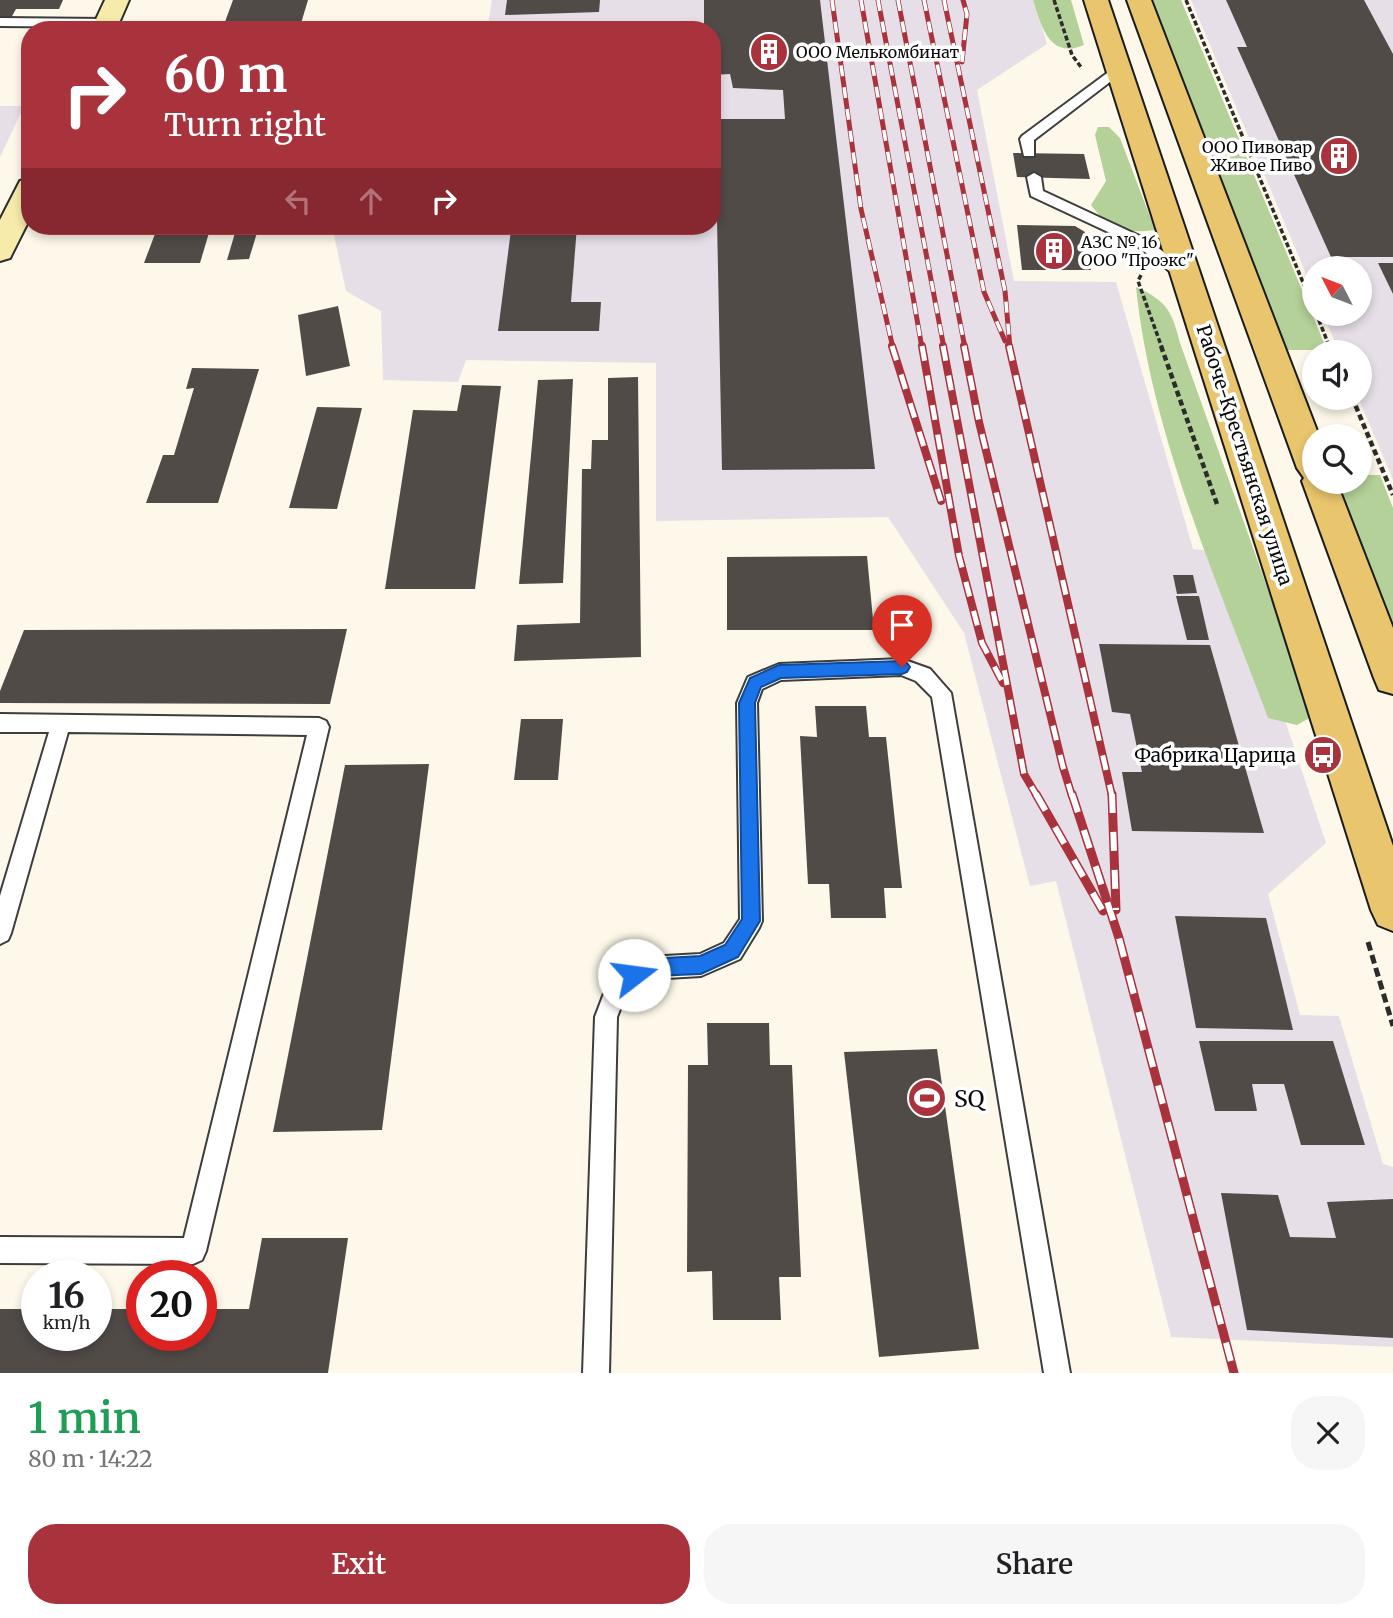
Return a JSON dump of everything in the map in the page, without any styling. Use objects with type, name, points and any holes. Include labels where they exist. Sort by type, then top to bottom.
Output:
[{"type":"main road","name":"Рабоче-Крестьянская улица","points":[[1096,0],[1393,910]]},
{"type":"main road","points":[[1139,0],[1302,436]]},
{"type":"main road","points":[[1324,494],[1393,678]]},
{"type":"street","points":[[106,21],[117,0]]},
{"type":"street","points":[[0,251],[21,206]]},
{"type":"lane","points":[[0,22],[21,23]]},
{"type":"lane","points":[[1029,153],[1027,139],[1118,69]]},
{"type":"lane","points":[[1034,177],[1035,193],[1141,242],[1187,276]]},
{"type":"lane","points":[[596,1373],[606,1017],[619,983],[648,968],[701,965],[732,951],[751,921],[747,703],[755,683],[779,672],[902,667],[923,674],[941,693],[1057,1373]]},
{"type":"lane","points":[[0,723],[319,727],[193,1251],[0,1250]]},
{"type":"lane","points":[[0,933],[61,724]]},
{"type":"path","points":[[1185,0],[1302,280]]},
{"type":"path","points":[[1357,410],[1393,495]]},
{"type":"shaded area","points":[[492,0],[1033,0],[1047,44],[977,90],[1014,281],[1116,282],[1193,549],[1229,553],[1326,843],[1268,894],[1300,1015],[1339,1016],[1383,1164],[1393,1167],[1393,1347],[1171,1337],[1056,881],[1030,886],[964,633],[888,517],[656,521],[656,363],[466,360],[458,382],[383,380],[381,311],[346,291],[334,235],[721,235],[721,21],[488,21]]},
{"type":"shaded area","name":"ООО Пивовар Живое Пиво","points":[[1191,0],[1393,0],[1393,480],[1372,430],[1372,424],[1369,424],[1363,410],[1372,410],[1372,340],[1334,340],[1328,326],[1372,326],[1372,256],[1302,256],[1302,264]]},
{"type":"shaded area","points":[[0,106],[21,106],[21,112],[0,157]]},
{"type":"green space","points":[[1033,0],[1071,0],[1084,45],[1062,48],[1048,38]]},
{"type":"green space","points":[[1149,0],[1181,0],[1302,290],[1302,326],[1317,326],[1323,340],[1302,340],[1302,350],[1284,350]]},
{"type":"green space","points":[[1098,127],[1109,127],[1120,138],[1155,230],[1135,231],[1119,228],[1105,220],[1091,205],[1106,181],[1095,135]]},
{"type":"green space","points":[[1136,287],[1161,302],[1174,323],[1313,716],[1297,725],[1268,718],[1188,506],[1156,397]]},
{"type":"green space","points":[[1372,475],[1380,475],[1393,508],[1393,656],[1335,494],[1372,494]]},
{"type":"building","points":[[0,0],[63,0],[59,9],[16,9],[11,18],[0,18]]},
{"type":"building","points":[[233,0],[308,0],[302,21],[225,21]]},
{"type":"building","points":[[507,0],[600,0],[599,12],[505,15]]},
{"type":"building","points":[[704,0],[820,0],[875,469],[722,470],[717,235],[721,235],[721,119],[785,119],[783,90],[733,88],[730,74],[721,74],[721,21],[704,21]]},
{"type":"building","name":"ООО Пивовар Живое Пиво","points":[[1226,0],[1364,0],[1393,54],[1393,257],[1331,256],[1237,47],[1247,47]]},
{"type":"building","points":[[1013,153],[1084,154],[1090,179],[1017,177]]},
{"type":"building","name":"АЗС № 16 ООО \"Проэкс\"","points":[[1017,225],[1075,226],[1085,232],[1091,270],[1022,270]]},
{"type":"building","points":[[155,235],[208,235],[200,263],[144,263]]},
{"type":"building","points":[[234,235],[256,235],[249,259],[227,260]]},
{"type":"building","points":[[510,235],[576,235],[571,302],[601,302],[599,331],[498,331]]},
{"type":"building","points":[[1378,263],[1393,263],[1393,294]]},
{"type":"building","points":[[338,306],[350,366],[306,376],[298,315]]},
{"type":"building","points":[[192,368],[259,369],[218,503],[146,503],[163,455],[174,455],[194,388],[186,389]]},
{"type":"building","points":[[638,377],[641,657],[514,661],[517,625],[580,623],[582,469],[591,469],[592,440],[608,440],[608,378]]},
{"type":"building","points":[[573,379],[563,583],[519,584],[538,380]]},
{"type":"building","points":[[462,385],[501,386],[475,589],[385,589],[413,410],[457,411]]},
{"type":"building","points":[[317,407],[362,408],[337,509],[289,508]]},
{"type":"building","points":[[867,556],[874,630],[727,630],[727,557]]},
{"type":"building","points":[[1173,575],[1193,575],[1197,593],[1177,594]]},
{"type":"building","points":[[1176,596],[1199,596],[1209,640],[1187,640]]},
{"type":"building","points":[[347,629],[330,704],[0,703],[0,691],[24,630]]},
{"type":"building","points":[[1099,644],[1210,645],[1264,833],[1132,831],[1122,772],[1142,772],[1130,714],[1112,712]]},
{"type":"building","points":[[815,706],[866,706],[869,737],[886,737],[902,888],[884,888],[886,918],[831,918],[829,884],[808,884],[800,736],[817,737]]},
{"type":"building","points":[[521,719],[563,719],[558,780],[514,780]]},
{"type":"building","points":[[429,764],[382,1130],[273,1132],[345,765]]},
{"type":"building","points":[[1175,916],[1266,918],[1293,1030],[1196,1028]]},
{"type":"building","points":[[707,1023],[769,1023],[770,1065],[792,1065],[801,1277],[779,1277],[781,1320],[713,1320],[712,1271],[687,1272],[688,1065],[708,1065]]},
{"type":"building","points":[[1199,1041],[1333,1041],[1365,1145],[1301,1145],[1284,1084],[1252,1084],[1257,1111],[1215,1111]]},
{"type":"building","name":"SQ","points":[[937,1049],[979,1349],[879,1357],[844,1052]]},
{"type":"building","points":[[1221,1193],[1278,1195],[1290,1237],[1336,1238],[1327,1202],[1393,1199],[1393,1338],[1247,1330]]},
{"type":"building","points":[[262,1238],[348,1238],[328,1373],[0,1373],[0,1309],[21,1309],[21,1351],[112,1351],[112,1309],[126,1309],[126,1351],[217,1351],[217,1309],[249,1309]]},
{"type":"railway","points":[[832,0],[861,209],[893,348]]},
{"type":"railway","points":[[861,0],[922,348]]},
{"type":"railway","points":[[878,0],[944,348]]},
{"type":"railway","points":[[898,0],[965,348]]},
{"type":"railway","points":[[924,0],[984,292],[1005,341]]},
{"type":"railway","points":[[944,0],[1005,291],[1010,348]]},
{"type":"railway","points":[[962,62],[967,14],[963,0]]},
{"type":"railway","points":[[892,346],[941,501]]},
{"type":"railway","points":[[922,346],[959,556],[982,643],[1003,683]]},
{"type":"railway","points":[[943,346],[1024,774],[1037,796]]},
{"type":"railway","points":[[964,346],[979,422],[1072,796]]},
{"type":"railway","points":[[1009,346],[1112,796]]},
{"type":"railway","points":[[1036,794],[1103,911]]},
{"type":"railway","points":[[1072,794],[1119,938],[1234,1373]]},
{"type":"railway","points":[[1112,794],[1116,910]]},
{"type":"place","name":"ООО Мелькомбинат","points":[[769,52]]},
{"type":"place","name":"ООО Пивовар Живое Пиво","points":[[1339,156]]},
{"type":"place","name":"АЗС № 16 ООО \"Проэкс\"","points":[[1054,251]]},
{"type":"place","name":"Фабрика Царица","points":[[1323,755]]},
{"type":"place","name":"SQ","points":[[927,1098]]},
{"type":"route","points":[[634,975],[648,968],[701,965],[732,951],[751,921],[747,703],[755,683],[779,672],[902,667]]}]
